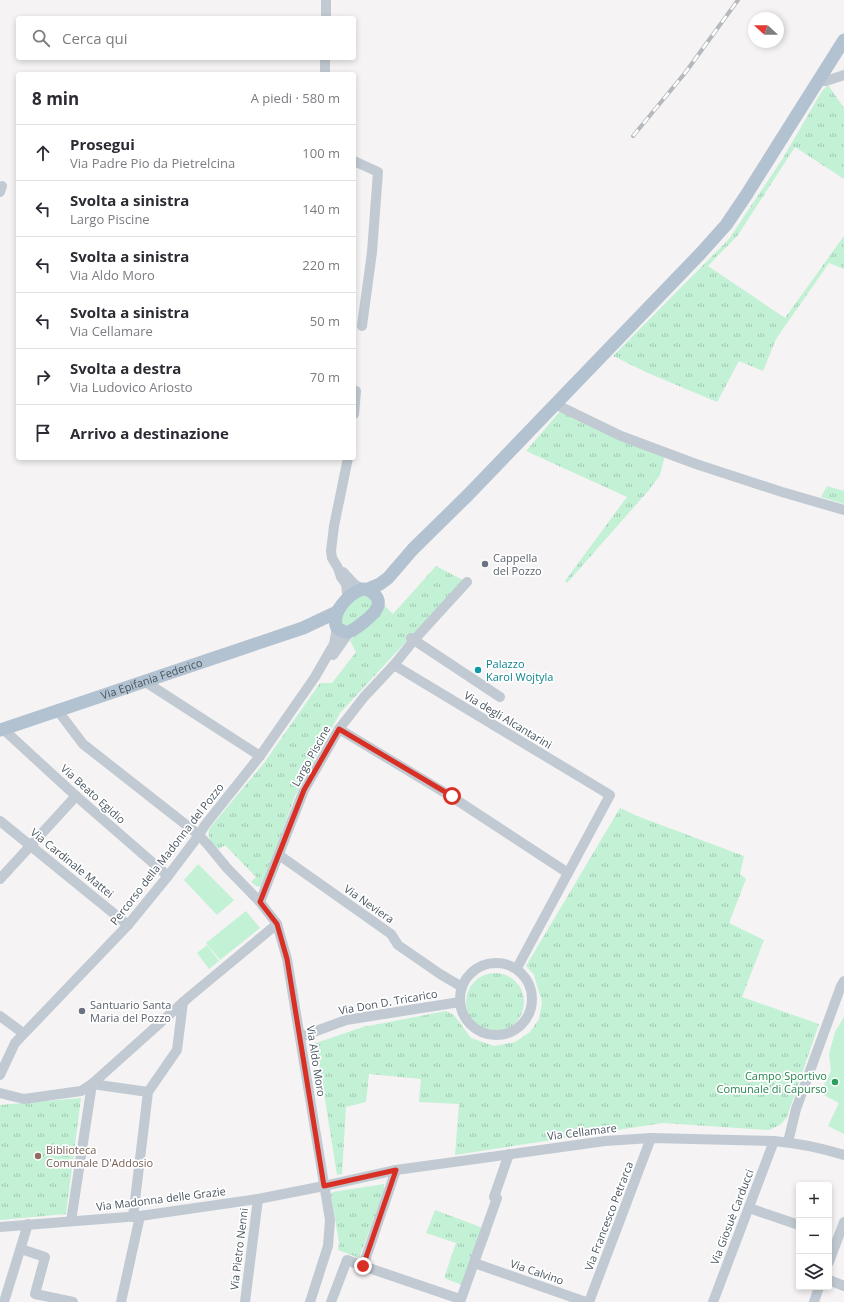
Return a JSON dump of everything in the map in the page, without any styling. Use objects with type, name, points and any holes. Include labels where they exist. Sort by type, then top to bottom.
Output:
[{"type":"main road","points":[[336,628],[334,622],[337,612],[348,600],[357,591],[380,584],[388,578],[413,549],[700,254],[726,225],[844,40]]},
{"type":"main road","points":[[377,601],[425,538]]},
{"type":"main road","points":[[350,631],[373,614],[377,608],[377,598],[373,593],[366,589]]},
{"type":"main road","name":"Via Epifania Federico","points":[[2,730],[303,628],[337,612]]},
{"type":"main road","name":"Via Epifania Federico","points":[[303,628],[323,625],[342,631],[350,631]]},
{"type":"street","points":[[326,0],[326,16]]},
{"type":"street","points":[[325,60],[325,72]]},
{"type":"street","points":[[818,81],[826,81],[844,75]]},
{"type":"street","points":[[356,162],[378,172],[372,252],[362,326]]},
{"type":"street","points":[[555,404],[621,436],[690,462],[782,492],[844,510]]},
{"type":"street","points":[[348,460],[334,526],[331,551],[332,558],[338,568],[354,584],[366,589]]},
{"type":"street","points":[[338,568],[341,578],[346,584],[348,600]]},
{"type":"street","name":"Largo Piscine","points":[[260,902],[304,790],[339,729],[364,697],[394,665],[412,639],[467,582]]},
{"type":"street","points":[[315,677],[334,644],[336,628]]},
{"type":"street","points":[[315,677],[350,631]]},
{"type":"street","points":[[412,639],[500,697]]},
{"type":"street","name":"Via degli Alcantarini","points":[[394,665],[610,795],[568,873]]},
{"type":"street","name":"Percorso della Madonna del Pozzo","points":[[1,1070],[15,1043],[23,1033],[128,925],[168,876],[199,836],[205,825],[260,756],[315,677]]},
{"type":"street","points":[[144,681],[260,756]]},
{"type":"street","name":"Via Aldo Moro","points":[[58,711],[83,744],[199,836],[260,902],[277,924],[287,959],[330,1220],[328,1246],[310,1302]]},
{"type":"street","points":[[339,729],[452,796],[568,873],[517,968]]},
{"type":"street","name":"Via Beato Egidio","points":[[2,730],[168,876]]},
{"type":"street","points":[[0,879],[76,796]]},
{"type":"street","name":"Via Cardinale Mattei","points":[[0,821],[128,925]]},
{"type":"street","name":"Via Neviera","points":[[279,855],[391,934],[398,945],[440,974],[462,987]]},
{"type":"street","points":[[0,1093],[24,1099],[81,1091],[92,1084],[183,1002],[277,924]]},
{"type":"street","points":[[496,962],[517,968],[526,977],[532,988],[533,1000],[531,1012],[524,1023],[515,1031],[503,1036],[491,1036],[479,1032],[469,1024],[463,1014],[460,1002],[462,987],[467,977],[475,969],[485,964],[496,962]]},
{"type":"street","points":[[788,1142],[796,1109],[844,981]]},
{"type":"street","points":[[121,1302],[136,1216],[148,1092],[176,1050],[183,1002]]},
{"type":"street","name":"Via Don D. Tricarico","points":[[300,1037],[346,1020],[460,1002]]},
{"type":"street","points":[[0,1016],[23,1033]]},
{"type":"street","points":[[92,1084],[148,1092]]},
{"type":"street","points":[[71,1221],[92,1084]]},
{"type":"street","name":"Via Cellamare","points":[[324,1186],[396,1170],[605,1140],[651,1138],[774,1141],[818,1147],[844,1155]]},
{"type":"street","name":"Via Francesco Petrarca","points":[[589,1302],[651,1138]]},
{"type":"street","name":"Via Giosuè Carducci","points":[[713,1302],[774,1141]]},
{"type":"street","points":[[331,1302],[347,1260],[458,1300],[497,1198],[494,1197],[509,1154]]},
{"type":"street","points":[[363,1266],[396,1170]]},
{"type":"street","name":"Via Madonna delle Grazie","points":[[0,1227],[136,1216],[258,1199],[324,1186]]},
{"type":"street","name":"Via Pietro Nenni","points":[[245,1302],[258,1199]]},
{"type":"street","points":[[749,1208],[796,1224]]},
{"type":"street","points":[[831,1254],[834,1236],[844,1222]]},
{"type":"street","points":[[4,1302],[28,1224]]},
{"type":"street","points":[[20,1249],[45,1257],[35,1294],[56,1300],[73,1302]]},
{"type":"street","name":"Via Calvino","points":[[480,1265],[586,1302]]},
{"type":"street","points":[[832,1281],[844,1286]]},
{"type":"street","points":[[814,1302],[818,1290]]},
{"type":"green space","points":[[828,85],[844,108],[844,179],[795,147],[738,235],[708,266],[785,318],[844,236],[844,269],[829,263],[776,339],[763,371],[739,361],[717,402],[648,373],[613,356],[729,239],[783,158],[822,91]]},
{"type":"green space","points":[[562,409],[665,455],[660,475],[649,490],[567,583],[565,581],[627,497],[526,451]]},
{"type":"green space","points":[[827,486],[844,491],[844,504],[821,497]]},
{"type":"green space","points":[[436,566],[463,580],[340,713],[295,796],[263,885],[260,887],[256,886],[251,882],[256,877],[225,845],[219,849],[212,843],[209,836],[209,829],[264,763],[320,683],[332,683],[356,652],[350,641],[351,639],[377,618],[383,604],[393,614]]},
{"type":"green space","points":[[360,594],[374,600],[371,609],[348,627],[343,627],[338,618]]},
{"type":"green space","points":[[620,808],[637,816],[744,856],[740,874],[746,879],[729,923],[764,940],[742,997],[819,1024],[787,1117],[780,1125],[769,1130],[663,1123],[455,1155],[459,1104],[419,1102],[421,1079],[369,1074],[366,1102],[346,1107],[342,1174],[337,1175],[316,1043],[363,1027],[446,1011],[454,1015],[471,1038],[494,1046],[515,1042],[530,1032],[539,1019],[542,1002],[534,975],[526,966]]},
{"type":"green space","points":[[198,864],[234,900],[217,915],[184,880]]},
{"type":"green space","points":[[246,911],[260,928],[220,960],[206,943]]},
{"type":"green space","points":[[207,945],[219,961],[209,969],[197,953]]},
{"type":"green space","points":[[495,973],[511,978],[519,986],[524,1002],[519,1018],[511,1026],[495,1031],[479,1026],[471,1018],[466,1002],[471,986],[479,978]]},
{"type":"green space","name":"Campo Sportivo Comunale di Capurso","points":[[844,1017],[844,1134],[828,1126],[839,1103],[820,1093],[831,1071],[829,1054],[835,1032]]},
{"type":"green space","points":[[81,1098],[66,1214],[0,1220],[0,1105]]},
{"type":"green space","points":[[384,1184],[384,1191],[359,1258],[338,1250],[339,1243],[331,1194],[333,1192]]},
{"type":"green space","points":[[435,1210],[491,1231],[464,1302],[462,1285],[444,1278],[456,1243],[426,1233]]},
{"type":"railway","points":[[633,136],[685,73],[738,0]]},
{"type":"place","name":"Cappella del Pozzo","points":[[485,564]]},
{"type":"place","name":"Palazzo Karol Wojtyla","points":[[478,670]]},
{"type":"place","name":"Santuario Santa Maria del Pozzo","points":[[82,1011]]},
{"type":"place","name":"Campo Sportivo Comunale di Capurso","points":[[835,1082]]},
{"type":"place","name":"Biblioteca Comunale D'Addosio","points":[[38,1156]]},
{"type":"route","points":[[363,1266],[396,1170],[324,1186],[287,959],[277,924],[260,902],[304,790],[339,729],[452,796]]}]
